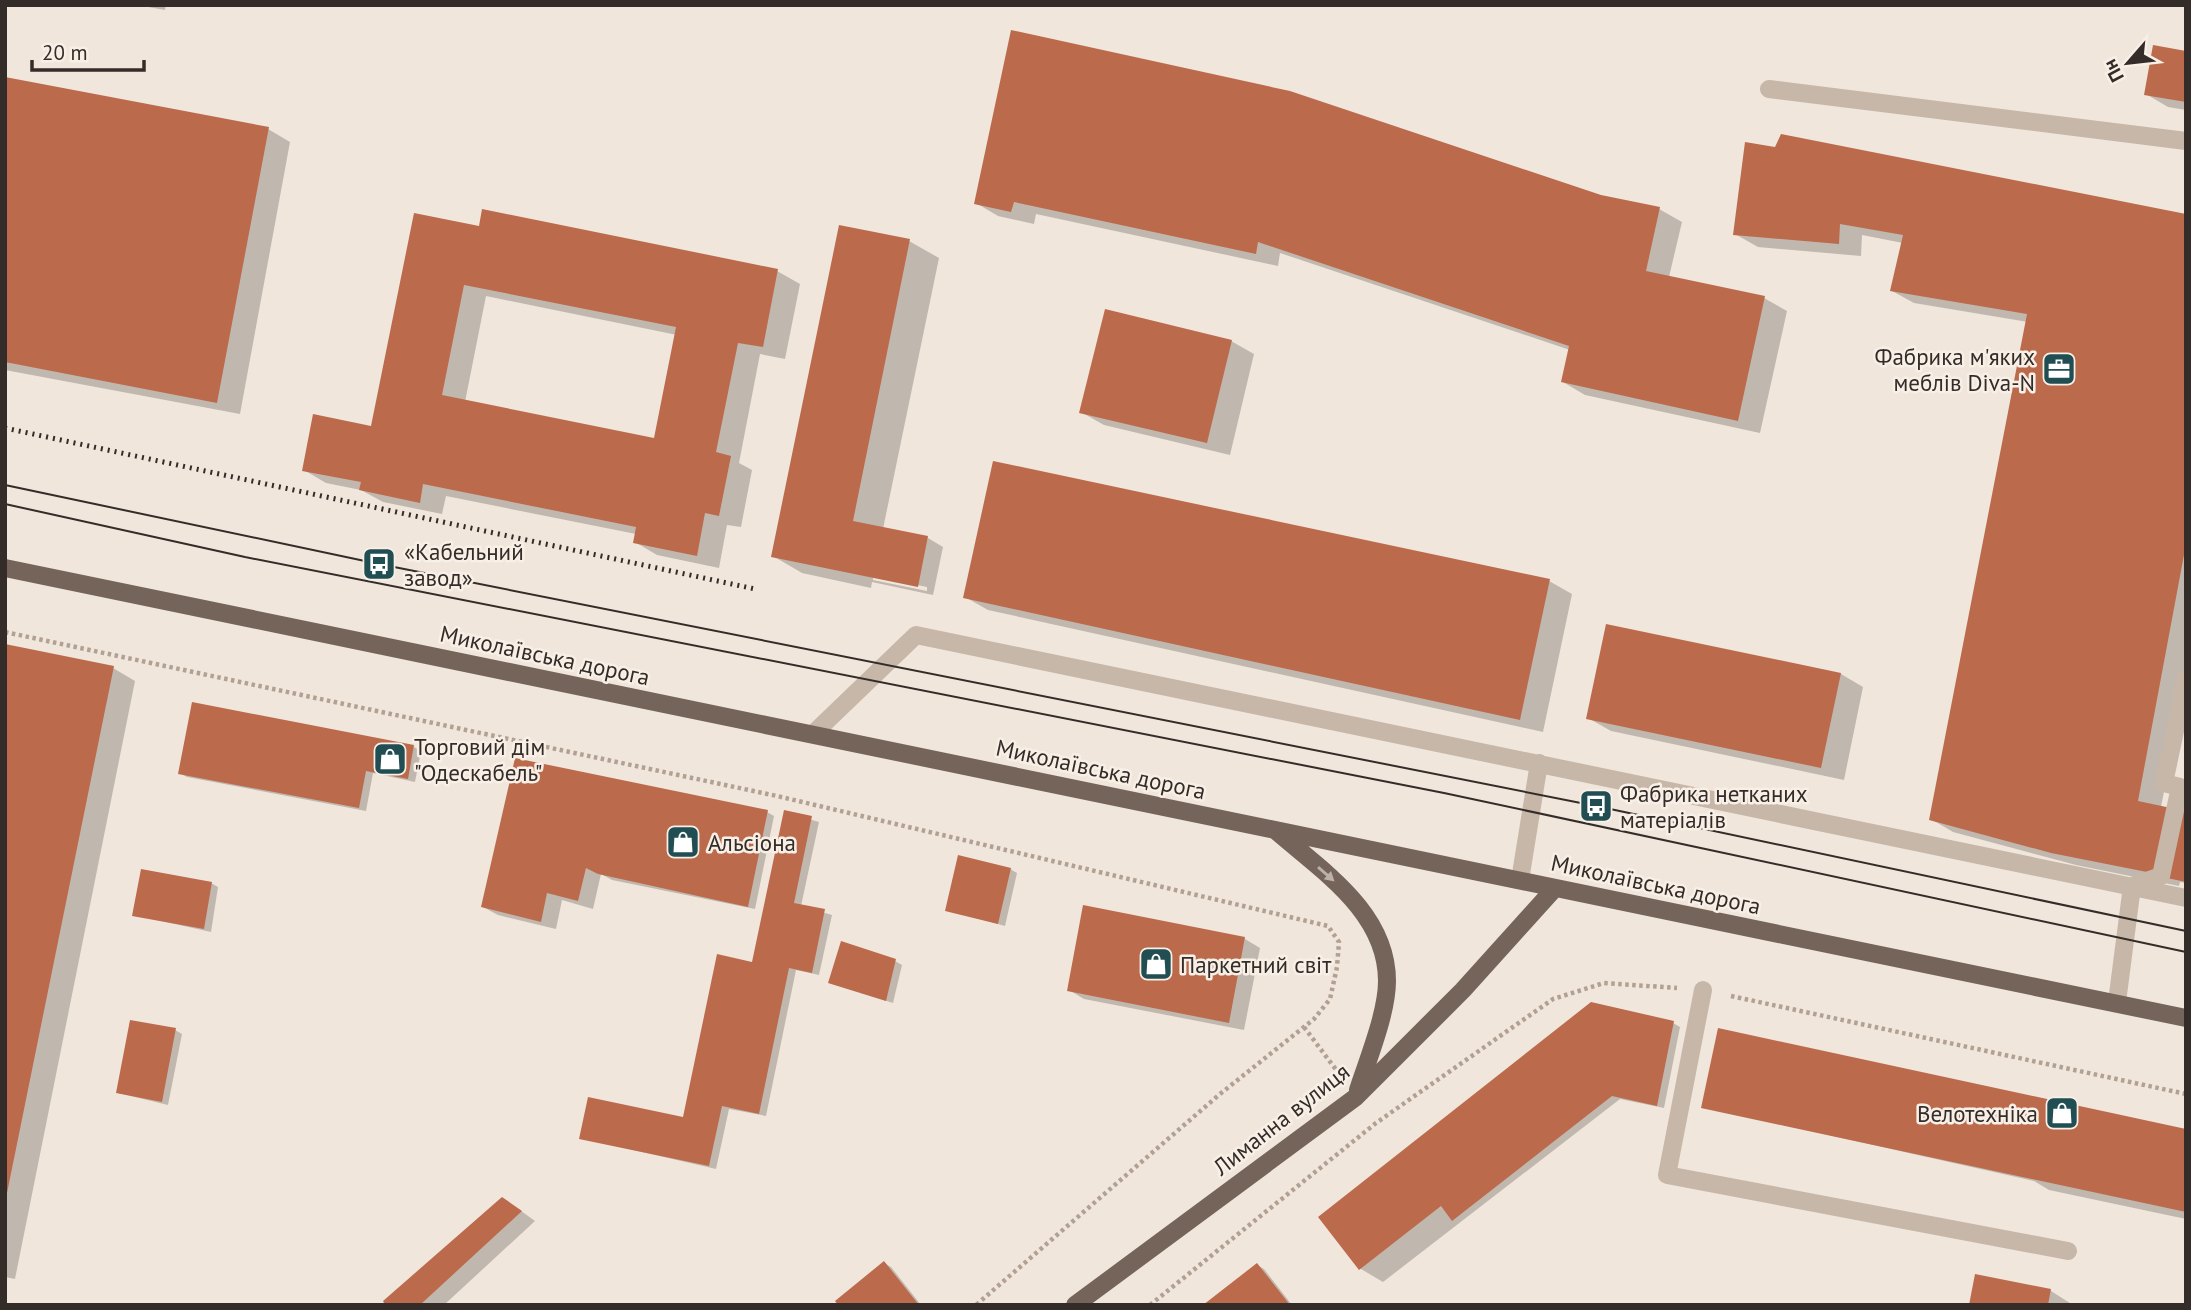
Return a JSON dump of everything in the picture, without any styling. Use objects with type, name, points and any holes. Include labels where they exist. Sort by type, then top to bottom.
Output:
[{"type":"main road","name":"Миколаївська дорога","points":[[5,568],[2186,1018]]},
{"type":"main road","points":[[1275,830],[1356,900],[1381,943],[1387,981],[1356,1097]]},
{"type":"main road","name":"Лиманна вулиця","points":[[1075,1305],[1356,1097],[1462,990],[1555,888]]},
{"type":"lane","points":[[1769,89],[2186,141]]},
{"type":"lane","points":[[813,734],[916,635],[2186,898]]},
{"type":"lane","points":[[2132,886],[2161,876],[2180,787],[2164,783],[2186,679]]},
{"type":"lane","points":[[1520,880],[1539,762]]},
{"type":"lane","points":[[2117,1002],[2132,886]]},
{"type":"lane","points":[[1703,990],[1667,1175],[2068,1251]]},
{"type":"path","points":[[5,632],[777,796],[1328,926],[1339,942],[1337,967],[1330,999],[1314,1019],[1220,1094],[976,1305]]},
{"type":"path","points":[[1150,1305],[1376,1123],[1553,999],[1604,983],[1703,990],[2186,1094]]},
{"type":"building","points":[[1011,30],[1290,91],[1601,195],[1660,207],[1646,271],[1765,296],[1738,421],[1561,382],[1569,346],[1258,242],[1256,254],[1014,202],[1011,212],[974,204]]},
{"type":"building","points":[[2153,45],[2186,51],[2186,102],[2144,95]]},
{"type":"building","points":[[5,77],[269,127],[217,403],[5,362]]},
{"type":"building","points":[[1781,134],[2186,214],[2186,544],[2138,801],[2171,808],[2157,874],[2051,853],[1929,820],[2027,314],[1890,291],[1903,235],[1840,224],[1839,244],[1733,235],[1745,142],[1775,147]]},
{"type":"building","points":[[482,209],[778,269],[763,347],[738,343],[716,452],[731,456],[719,516],[705,513],[697,556],[633,543],[636,527],[423,484],[420,503],[359,490],[361,482],[302,471],[313,414],[371,426],[414,213],[479,226]],"holes":[[[464,285],[676,327],[654,438],[442,395]]]},
{"type":"building","points":[[839,225],[910,239],[853,521],[928,536],[918,587],[771,557]]},
{"type":"building","points":[[1105,309],[1232,340],[1207,443],[1079,413]]},
{"type":"building","points":[[993,461],[1550,579],[1520,720],[963,598]]},
{"type":"building","points":[[1606,624],[1841,673],[1821,768],[1586,719]]},
{"type":"building","points":[[5,644],[114,666],[6,1198],[5,1198]]},
{"type":"building","points":[[192,702],[414,745],[408,779],[366,771],[359,808],[178,774]]},
{"type":"building","points":[[515,758],[768,810],[748,907],[598,874],[586,868],[578,901],[547,893],[541,922],[481,907]]},
{"type":"building","points":[[2186,794],[2186,882],[2167,878]]},
{"type":"building","points":[[784,810],[812,816],[794,903],[825,909],[812,973],[789,968],[759,1114],[722,1106],[709,1166],[579,1139],[588,1097],[683,1117],[717,954],[752,962]]},
{"type":"building","points":[[958,855],[1011,868],[998,924],[945,911]]},
{"type":"building","points":[[141,869],[212,882],[204,929],[132,916]]},
{"type":"building","name":"Паркетний світ","points":[[1083,905],[1245,937],[1229,1023],[1067,991]]},
{"type":"building","points":[[841,941],[896,959],[886,1001],[828,983]]},
{"type":"building","points":[[1591,1002],[1674,1021],[1657,1106],[1612,1096],[1452,1221],[1441,1206],[1359,1270],[1318,1217]]},
{"type":"building","points":[[130,1020],[176,1028],[162,1102],[116,1093]]},
{"type":"building","points":[[1718,1028],[2186,1129],[2186,1212],[1701,1108]]},
{"type":"building","points":[[502,1197],[522,1211],[420,1305],[385,1305],[383,1301]]},
{"type":"building","points":[[884,1261],[919,1305],[838,1305],[835,1301]]},
{"type":"building","points":[[1257,1263],[1290,1305],[1203,1305]]},
{"type":"building","points":[[1975,1274],[2051,1289],[2048,1305],[1969,1305]]},
{"type":"tram line","points":[[5,485],[379,564],[1596,806],[2186,931]]},
{"type":"tram line","points":[[5,504],[245,557],[1444,793],[2186,952]]},
{"type":"railway","points":[[5,428],[755,589]]},
{"type":"place","name":"Фабрика м'яких меблів Diva-N","points":[[2059,369]]},
{"type":"place","name":"«Кабельний завод»","points":[[379,564]]},
{"type":"place","name":"Торговий дім \"Одескабель\"","points":[[390,759]]},
{"type":"place","name":"Фабрика нетканих матеріалів","points":[[1596,806]]},
{"type":"place","name":"Альсіона","points":[[683,842]]},
{"type":"place","name":"Паркетний світ","points":[[1156,964]]},
{"type":"place","name":"Велотехніка","points":[[2062,1113]]}]
